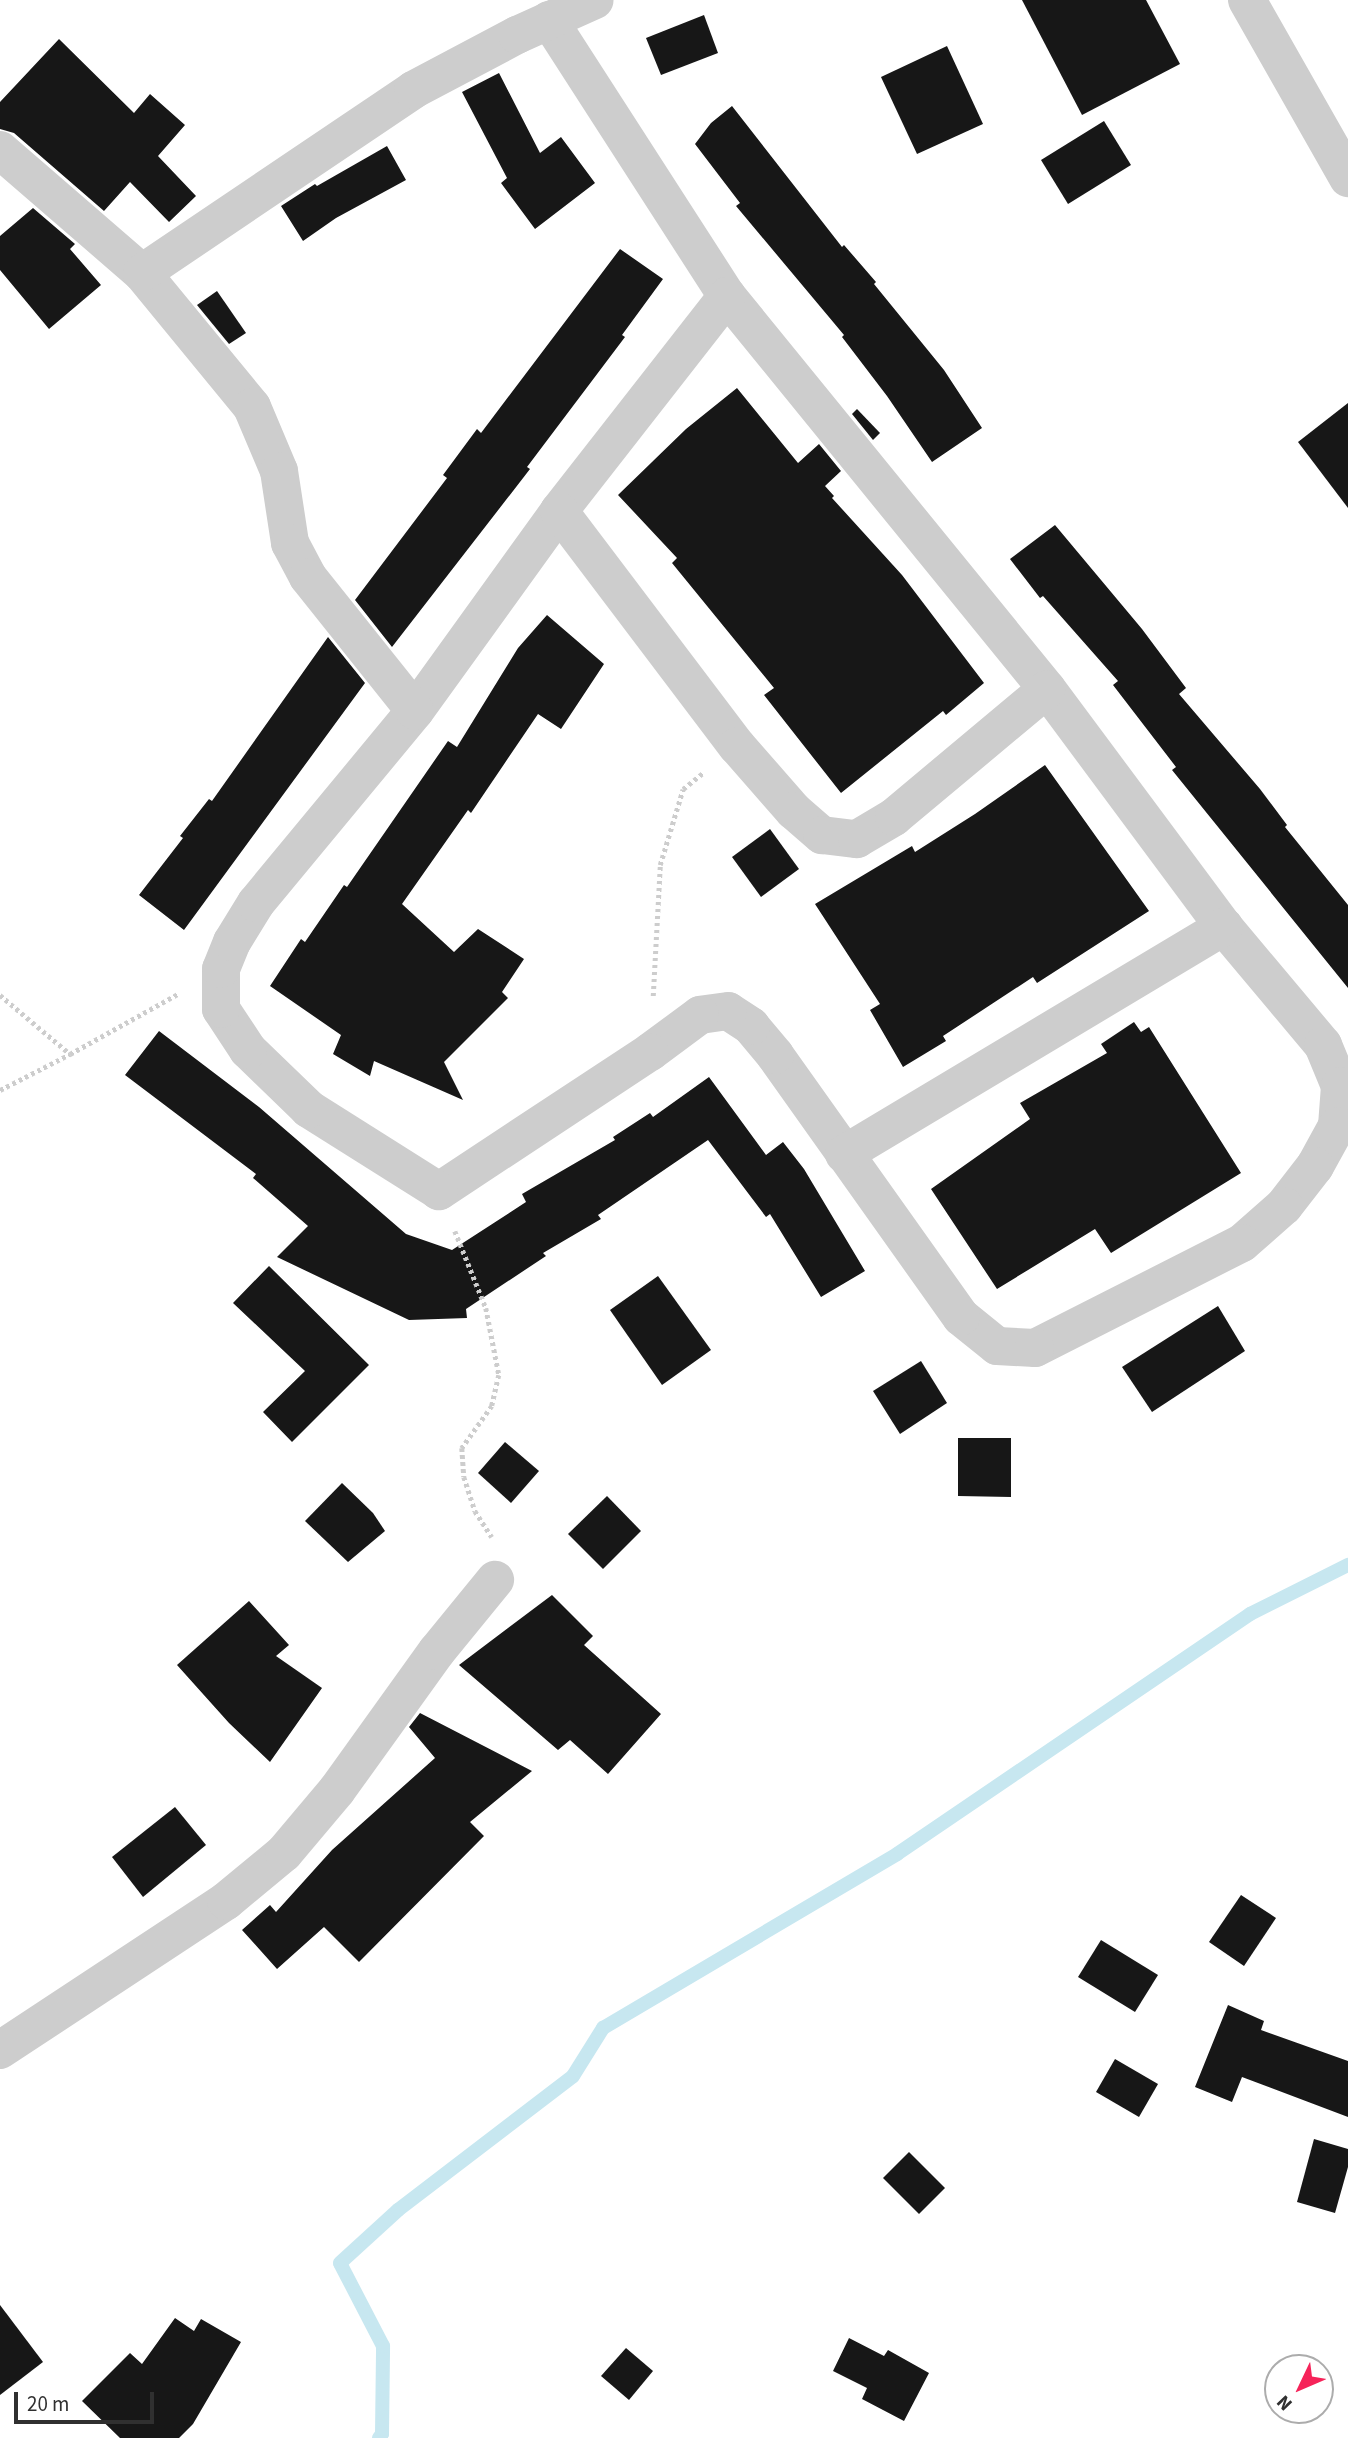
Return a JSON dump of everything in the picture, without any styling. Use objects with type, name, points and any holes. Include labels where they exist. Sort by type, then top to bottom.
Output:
[{"type":"street","points":[[142,273],[413,90],[549,20],[595,0]]},
{"type":"street","points":[[1247,0],[1348,178]]},
{"type":"street","points":[[549,20],[727,296],[1047,688],[1224,927],[1323,1045],[1340,1086],[1343,1135],[1284,1206],[1242,1243],[1035,1348],[997,1346],[961,1317],[767,1045],[751,1026],[727,1011],[700,1015],[650,1052],[439,1191],[309,1109],[248,1050],[221,1009],[221,969],[232,942],[256,903],[415,711],[559,511],[727,296]]},
{"type":"street","points":[[0,150],[142,273],[252,407],[279,471],[290,543],[308,577],[415,711]]},
{"type":"street","points":[[559,511],[737,746],[794,811],[822,835],[857,839],[894,817],[1047,688]]},
{"type":"street","points":[[844,1154],[1224,927]]},
{"type":"street","points":[[0,2050],[226,1901],[284,1853],[337,1790],[437,1651],[495,1580]]},
{"type":"path","points":[[650,1052],[660,866],[682,789]]},
{"type":"path","points":[[0,1090],[70,1055],[221,969]]},
{"type":"path","points":[[0,995],[70,1055]]},
{"type":"path","points":[[439,1191],[486,1308],[499,1375],[492,1406],[463,1448],[464,1477],[475,1511],[498,1548],[495,1580]]},
{"type":"building","points":[[1022,0],[1146,0],[1180,64],[1082,115]]},
{"type":"building","points":[[704,15],[718,53],[661,75],[646,38]]},
{"type":"building","points":[[59,39],[134,113],[150,94],[185,125],[158,156],[196,196],[169,222],[130,182],[104,211],[14,133],[0,129],[0,102]]},
{"type":"building","points":[[947,46],[983,124],[917,154],[881,77]]},
{"type":"building","points":[[499,73],[540,153],[561,137],[595,183],[535,229],[501,183],[507,178],[462,92]]},
{"type":"building","points":[[732,106],[842,247],[844,245],[876,282],[874,284],[944,370],[982,428],[932,462],[842,337],[844,335],[736,206],[740,203],[695,144],[711,123]]},
{"type":"building","points":[[1104,121],[1131,165],[1068,204],[1041,160]]},
{"type":"building","points":[[387,146],[406,180],[336,218],[303,241],[281,206],[315,184],[317,186]]},
{"type":"building","points":[[33,208],[75,244],[70,249],[101,285],[49,329],[0,270],[0,236]]},
{"type":"building","points":[[620,249],[663,279],[622,335],[625,337],[527,467],[530,469],[392,647],[355,600],[447,478],[443,475],[477,429],[481,433]]},
{"type":"building","points":[[217,291],[246,333],[229,344],[197,305]]},
{"type":"building","points":[[737,388],[798,463],[819,444],[841,471],[825,486],[834,496],[832,498],[902,575],[984,683],[946,715],[943,711],[841,793],[764,695],[774,688],[672,563],[677,558],[618,495],[686,429]]},
{"type":"building","points":[[1348,403],[1348,508],[1298,442]]},
{"type":"building","points":[[857,409],[880,433],[873,440],[852,414]]},
{"type":"building","points":[[1055,525],[1142,629],[1186,688],[1179,694],[1260,789],[1287,825],[1285,827],[1348,905],[1348,988],[1172,770],[1176,767],[1113,685],[1118,681],[1043,596],[1040,598],[1010,559]]},
{"type":"building","points":[[547,615],[604,664],[561,729],[538,714],[471,813],[468,810],[402,904],[454,952],[478,929],[524,959],[502,992],[508,998],[444,1062],[463,1100],[374,1061],[370,1076],[333,1054],[341,1035],[270,986],[301,939],[305,942],[344,885],[347,887],[448,741],[457,747],[518,648]]},
{"type":"building","points":[[328,637],[365,683],[184,930],[139,895],[183,838],[180,836],[209,799],[212,801]]},
{"type":"building","points":[[1045,765],[1149,911],[1037,983],[1033,977],[943,1036],[946,1041],[903,1067],[870,1010],[880,1004],[815,904],[912,846],[915,852]]},
{"type":"building","points":[[770,829],[799,869],[761,897],[732,857]]},
{"type":"building","points":[[1134,1022],[1141,1032],[1149,1027],[1241,1173],[1111,1253],[1095,1229],[997,1289],[931,1189],[1030,1119],[1020,1103],[1107,1053],[1101,1044]]},
{"type":"building","points":[[159,1031],[259,1107],[406,1234],[452,1250],[526,1202],[522,1194],[615,1140],[613,1137],[650,1113],[653,1117],[709,1077],[766,1155],[783,1142],[804,1169],[865,1271],[821,1297],[770,1214],[766,1217],[708,1140],[598,1215],[601,1219],[543,1253],[546,1256],[466,1309],[467,1318],[409,1320],[277,1257],[308,1226],[253,1178],[256,1174],[125,1075]]},
{"type":"building","points":[[269,1266],[369,1365],[292,1442],[263,1412],[305,1371],[233,1303]]},
{"type":"building","points":[[658,1276],[711,1350],[662,1385],[610,1310]]},
{"type":"building","points":[[1218,1306],[1245,1351],[1152,1412],[1122,1367]]},
{"type":"building","points":[[921,1361],[947,1403],[900,1434],[873,1391]]},
{"type":"building","points":[[958,1438],[1011,1438],[1011,1497],[958,1496]]},
{"type":"building","points":[[505,1442],[539,1471],[511,1503],[478,1473]]},
{"type":"building","points":[[342,1483],[373,1513],[385,1531],[348,1562],[305,1521]]},
{"type":"building","points":[[607,1496],[641,1531],[603,1569],[568,1534]]},
{"type":"building","points":[[552,1595],[593,1636],[584,1645],[661,1714],[608,1774],[570,1740],[558,1750],[459,1665]]},
{"type":"building","points":[[249,1601],[289,1645],[276,1656],[322,1688],[270,1762],[229,1723],[177,1665]]},
{"type":"building","points":[[420,1713],[532,1771],[470,1822],[484,1836],[359,1962],[324,1927],[277,1969],[242,1930],[270,1905],[276,1912],[332,1850],[435,1758],[409,1727]]},
{"type":"building","points":[[175,1807],[206,1845],[143,1897],[112,1857]]},
{"type":"building","points":[[1241,1895],[1276,1918],[1244,1966],[1209,1942]]},
{"type":"building","points":[[1101,1940],[1158,1975],[1135,2012],[1078,1977]]},
{"type":"building","points":[[1228,2005],[1264,2021],[1261,2030],[1348,2061],[1348,2117],[1242,2077],[1232,2102],[1195,2087]]},
{"type":"building","points":[[1115,2059],[1158,2084],[1139,2117],[1096,2092]]},
{"type":"building","points":[[1314,2139],[1348,2149],[1348,2167],[1335,2213],[1297,2202]]},
{"type":"building","points":[[909,2152],[945,2188],[919,2214],[883,2178]]},
{"type":"building","points":[[0,2305],[43,2362],[0,2395]]},
{"type":"building","points":[[175,2318],[194,2331],[201,2319],[241,2342],[193,2424],[179,2438],[120,2438],[82,2401],[130,2353],[142,2364]]},
{"type":"building","points":[[849,2338],[884,2356],[888,2350],[929,2373],[904,2421],[862,2399],[867,2388],[833,2371]]},
{"type":"building","points":[[626,2348],[653,2371],[629,2400],[601,2376]]},
{"type":"waterway","points":[[379,2438],[382,2434],[383,2346],[340,2263],[398,2210],[573,2076],[603,2028],[897,1854],[1250,1614],[1348,1565]]}]
